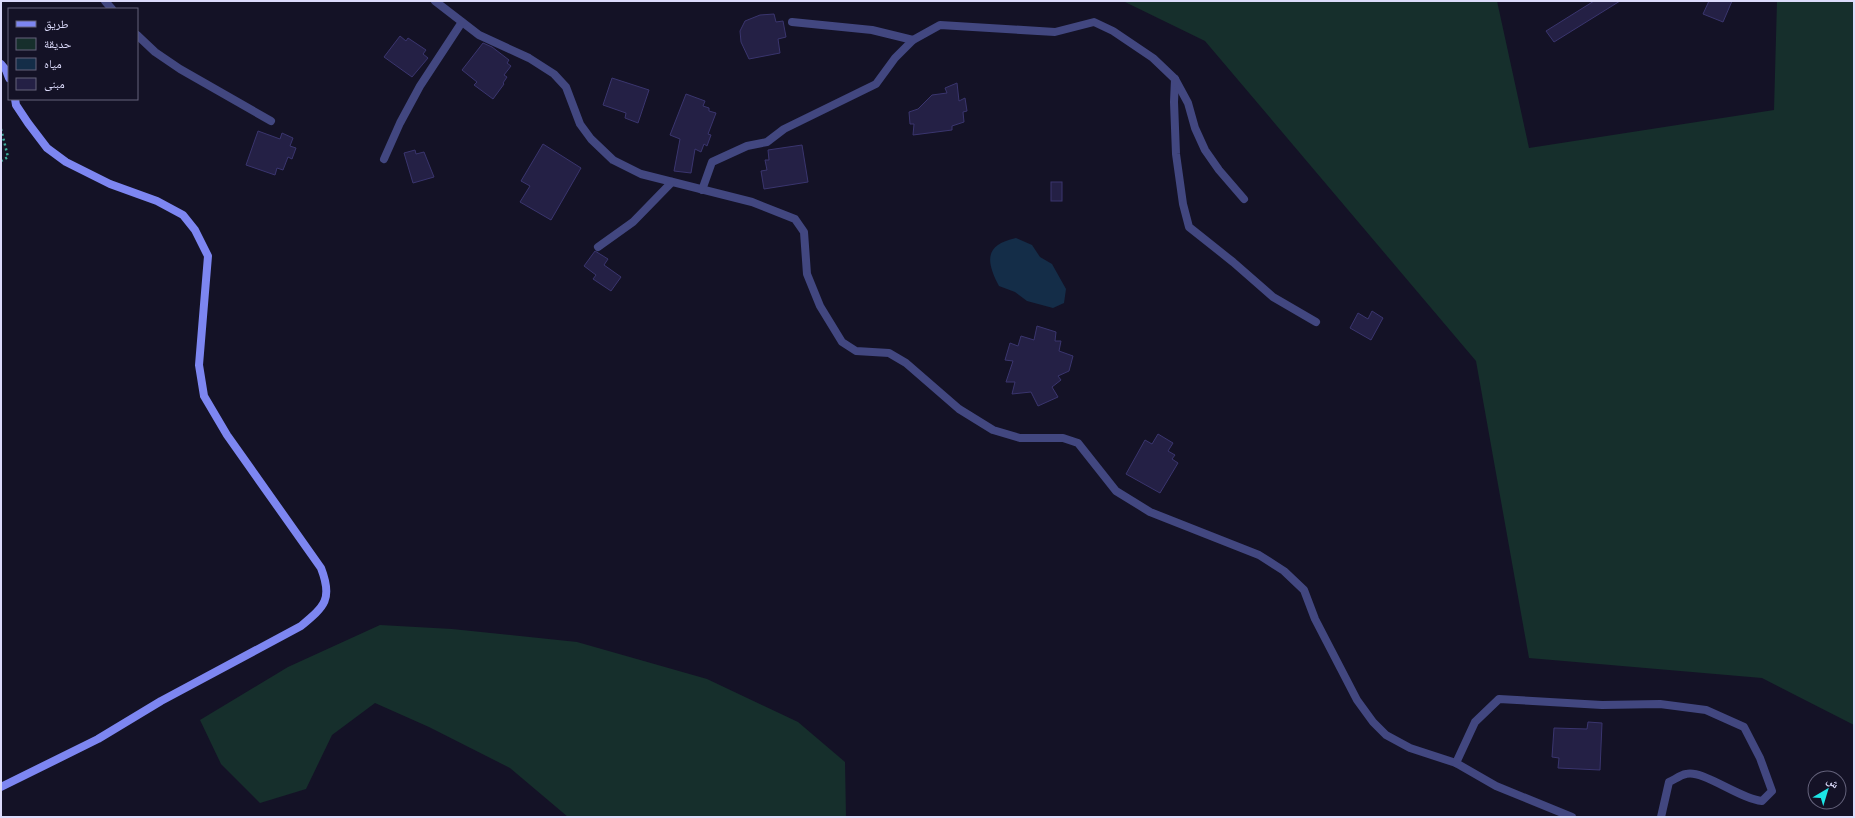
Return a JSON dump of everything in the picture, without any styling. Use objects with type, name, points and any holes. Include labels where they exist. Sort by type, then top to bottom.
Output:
[{"type":"main road","points":[[1,64],[8,75]]},
{"type":"main road","points":[[1,788],[98,739],[160,701],[301,626],[320,610],[327,596],[327,584],[317,562],[227,435],[204,396],[199,365],[208,256],[194,230],[183,215],[157,201],[110,184],[66,162],[47,148],[16,105],[15,100]]},
{"type":"street","points":[[435,1],[479,35],[529,58],[554,74],[566,87],[580,124],[591,139],[613,160],[641,174],[752,202],[794,219],[804,232],[807,274],[817,300],[842,342],[856,351],[889,353],[906,364],[959,409],[993,430],[1020,438],[1063,438],[1078,443],[1116,491],[1144,508],[1259,555],[1284,571],[1304,590],[1315,619],[1335,661],[1357,700],[1373,722],[1386,735],[1410,748],[1456,763],[1496,786],[1572,817]]},
{"type":"street","points":[[384,159],[400,123],[420,86],[462,22]]},
{"type":"street","points":[[792,22],[872,30],[913,40]]},
{"type":"street","points":[[702,190],[712,162],[747,146],[767,142],[784,129],[876,84],[895,58],[913,40],[940,25],[1055,32],[1094,22],[1113,31],[1154,58],[1175,79],[1188,103],[1195,128],[1205,150],[1219,170],[1244,199]]},
{"type":"street","points":[[138,36],[155,52],[180,69],[271,121]]},
{"type":"street","points":[[1175,79],[1174,102],[1176,154],[1183,204],[1189,227],[1233,262],[1273,297],[1316,322]]},
{"type":"street","points":[[598,247],[633,222],[672,182]]},
{"type":"street","points":[[1456,763],[1475,722],[1499,699],[1602,705],[1660,704],[1706,710],[1744,727],[1760,758],[1772,791],[1762,801],[1751,800],[1710,778],[1687,773],[1669,782],[1661,817]]},
{"type":"path","points":[[1,129],[8,157],[1,161]]},
{"type":"green space","points":[[1123,1],[1497,1],[1529,148],[1774,110],[1777,1],[1854,1],[1854,725],[1762,678],[1529,658],[1476,361],[1205,41]]},
{"type":"green space","points":[[380,625],[452,629],[577,642],[707,679],[798,722],[845,762],[846,817],[568,817],[510,768],[429,727],[375,703],[332,735],[306,789],[260,803],[221,764],[200,720],[288,667]]},
{"type":"water","points":[[1016,238],[1032,245],[1040,257],[1052,264],[1066,289],[1064,303],[1053,308],[1027,301],[1015,292],[999,286],[990,262],[991,255],[993,250],[998,245]]},
{"type":"building","points":[[1594,1],[1620,1],[1554,42],[1546,31]]},
{"type":"building","points":[[1709,1],[1732,1],[1723,22],[1703,14]]},
{"type":"building","points":[[774,14],[776,22],[783,21],[786,37],[778,39],[780,53],[749,59],[741,42],[740,31],[745,21],[760,15]]},
{"type":"building","points":[[400,36],[406,41],[408,38],[426,50],[423,54],[428,58],[412,77],[384,57]]},
{"type":"building","points":[[483,43],[492,47],[509,60],[507,63],[511,66],[504,75],[507,77],[503,83],[504,84],[493,99],[474,85],[477,82],[462,70]]},
{"type":"building","points":[[612,78],[649,90],[638,123],[625,118],[626,113],[603,105]]},
{"type":"building","points":[[957,83],[959,101],[965,98],[967,111],[963,112],[964,122],[952,126],[952,130],[913,135],[914,124],[910,124],[909,112],[918,109],[932,95],[947,93],[945,88]]},
{"type":"building","points":[[686,94],[705,101],[703,106],[709,108],[709,111],[716,113],[708,134],[711,135],[707,146],[704,144],[701,152],[695,149],[691,173],[674,171],[680,139],[670,135]]},
{"type":"building","points":[[258,131],[280,139],[282,133],[293,138],[290,146],[296,148],[292,159],[288,157],[283,170],[277,168],[275,175],[246,165]]},
{"type":"building","points":[[543,144],[581,168],[551,220],[520,202],[530,186],[521,181]]},
{"type":"building","points":[[802,145],[808,182],[764,189],[761,171],[767,170],[765,160],[769,160],[768,150]]},
{"type":"building","points":[[415,150],[416,154],[424,152],[434,177],[413,183],[404,153]]},
{"type":"building","points":[[1051,182],[1062,182],[1062,201],[1051,201]]},
{"type":"building","points":[[595,251],[608,259],[604,265],[621,277],[611,291],[593,279],[596,275],[584,266]]},
{"type":"building","points":[[1372,311],[1383,318],[1371,340],[1350,328],[1358,313],[1368,319]]},
{"type":"building","points":[[1037,326],[1056,332],[1055,341],[1061,341],[1059,351],[1073,356],[1069,371],[1058,376],[1061,380],[1052,387],[1058,397],[1038,406],[1031,392],[1012,394],[1015,382],[1006,382],[1013,361],[1005,360],[1010,343],[1018,346],[1021,336],[1034,340]]},
{"type":"building","points":[[1158,434],[1173,443],[1168,451],[1175,455],[1172,459],[1178,463],[1160,493],[1126,474],[1145,440],[1152,444]]},
{"type":"building","points":[[1588,722],[1602,723],[1600,770],[1558,768],[1559,758],[1552,757],[1554,728],[1587,729]]}]
